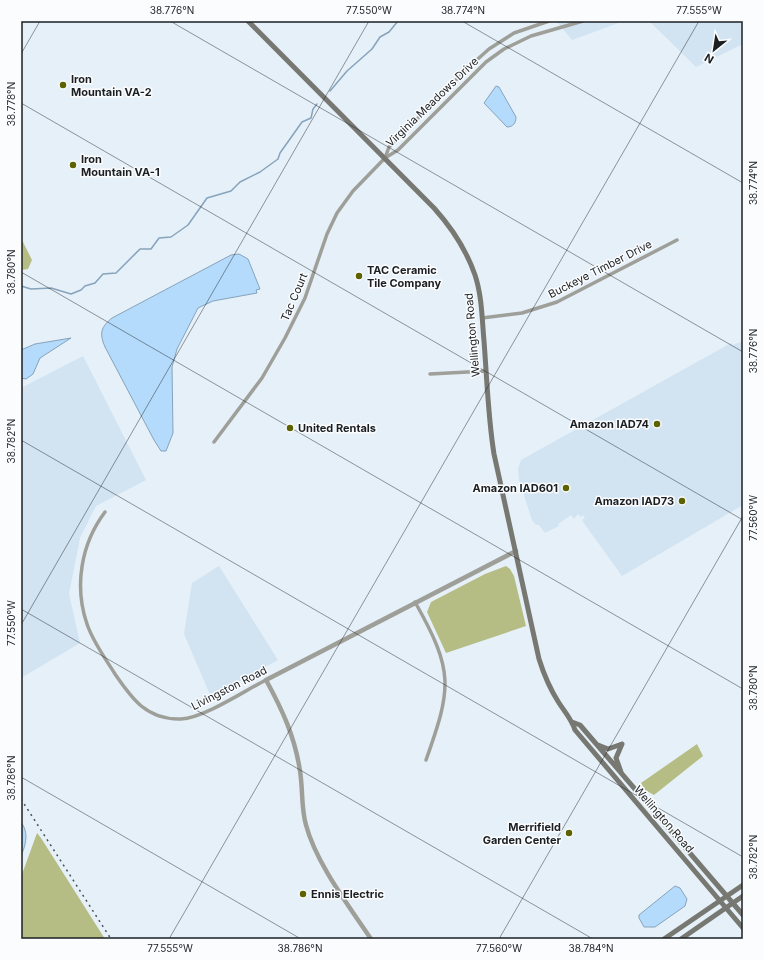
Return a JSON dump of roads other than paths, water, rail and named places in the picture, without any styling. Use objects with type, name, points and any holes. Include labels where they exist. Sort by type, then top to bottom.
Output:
[{"type":"main road","name":"Wellington Road","points":[[248,21],[434,208],[459,239],[475,276],[479,291],[493,449],[542,668],[556,697],[572,722],[575,730],[743,928]]},
{"type":"main road","name":"Wellington Road","points":[[572,722],[580,725],[743,915]]},
{"type":"main road","points":[[595,743],[608,749],[622,744],[616,758],[622,775]]},
{"type":"main road","points":[[664,939],[743,885]]},
{"type":"main road","points":[[680,939],[743,896]]},
{"type":"street","name":"Virginia Meadows Drive","points":[[385,158],[389,147],[482,55],[514,34],[549,21]]},
{"type":"street","name":"Virginia Meadows Drive","points":[[385,158],[398,150],[486,62],[504,49],[531,36],[583,21]]},
{"type":"street","name":"Tac Court","points":[[214,442],[262,378],[285,338],[305,298],[326,234],[337,213],[353,191],[385,158]]},
{"type":"street","name":"Buckeye Timber Drive","points":[[482,318],[522,313],[557,302],[677,240]]},
{"type":"street","points":[[430,374],[486,371]]},
{"type":"street","name":"Livingston Road","points":[[105,512],[92,531],[86,548],[80,579],[81,601],[87,624],[92,636],[134,701],[149,712],[166,718],[182,719],[207,711],[516,551]]},
{"type":"street","points":[[415,602],[438,645],[446,674],[446,687],[442,714],[426,760]]},
{"type":"street","points":[[266,680],[285,717],[296,746],[306,825],[311,840],[321,861],[371,939]]},
{"type":"water","points":[[496,86],[499,87],[516,117],[515,123],[511,126],[507,127],[484,103]]},
{"type":"water","points":[[239,254],[248,259],[260,289],[256,290],[257,293],[213,301],[198,308],[177,349],[172,367],[173,433],[166,451],[161,451],[105,347],[102,338],[103,327],[112,318],[231,255]]},
{"type":"water","points":[[71,338],[40,358],[33,374],[26,379],[21,378],[21,350],[35,344]]},
{"type":"water","points":[[21,822],[24,826],[26,839],[21,856]]},
{"type":"water","points":[[675,886],[680,888],[687,899],[685,906],[655,927],[644,927],[639,915]]},
{"type":"waterway","points":[[330,91],[347,71],[372,49],[380,37],[389,32],[398,21]]},
{"type":"waterway","points":[[21,286],[31,289],[51,288],[71,294],[81,290],[85,286],[95,283],[103,274],[116,273],[140,249],[151,249],[159,238],[171,237],[188,225],[207,198],[231,191],[240,182],[260,172],[278,159],[280,153],[302,122],[311,118],[313,109],[317,104]]},
{"type":"railway","points":[[21,799],[111,939]]},
{"type":"place","name":"Iron Mountain VA-2","points":[[63,85]]},
{"type":"place","name":"Iron Mountain VA-1","points":[[73,165]]},
{"type":"place","name":"TAC Ceramic Tile Company","points":[[359,276]]},
{"type":"place","name":"Amazon IAD74","points":[[657,424]]},
{"type":"place","name":"United Rentals","points":[[290,428]]},
{"type":"place","name":"Amazon IAD601","points":[[566,488]]},
{"type":"place","name":"Amazon IAD73","points":[[682,501]]},
{"type":"place","name":"Merrifield Garden Center","points":[[569,833]]},
{"type":"place","name":"Ennis Electric","points":[[303,894]]}]
